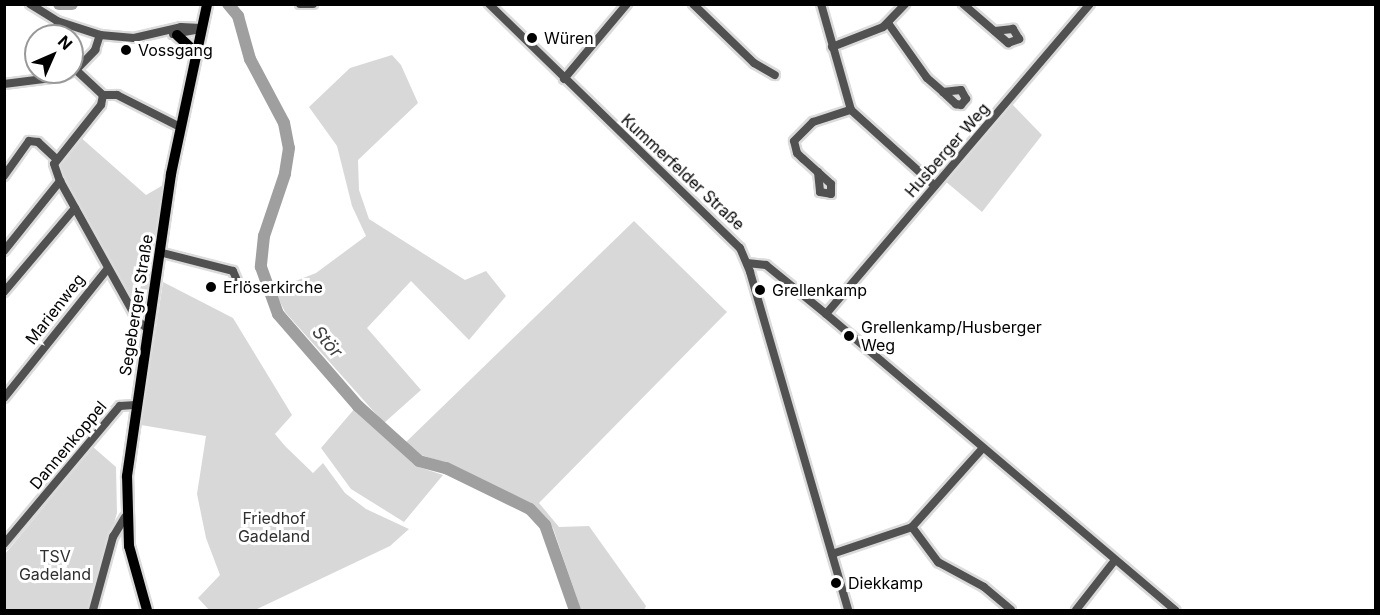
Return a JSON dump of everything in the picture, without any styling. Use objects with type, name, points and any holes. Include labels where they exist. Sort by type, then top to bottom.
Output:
[{"type":"main road","name":"Segeberger Straße","points":[[147,610],[135,575],[125,517],[136,405],[180,127],[207,4]]},
{"type":"main road","points":[[172,34],[196,53]]},
{"type":"street","points":[[30,4],[57,21],[100,35],[134,38],[201,28]]},
{"type":"street","points":[[301,5],[313,4]]},
{"type":"street","name":"Kummerfelder Straße","points":[[489,4],[564,79],[732,238],[747,263],[848,610]]},
{"type":"street","points":[[564,79],[627,4]]},
{"type":"street","points":[[693,4],[754,63],[775,75]]},
{"type":"street","points":[[820,4],[851,110],[935,186]]},
{"type":"street","points":[[832,47],[888,23],[905,4]]},
{"type":"street","points":[[963,4],[995,32]]},
{"type":"street","name":"Husberger Weg","points":[[826,314],[1090,4]]},
{"type":"street","points":[[888,23],[918,68],[943,92]]},
{"type":"street","points":[[84,62],[95,50],[100,35]]},
{"type":"street","points":[[84,77],[103,95],[117,96],[180,127]]},
{"type":"street","points":[[4,84],[24,82]]},
{"type":"street","points":[[56,159],[101,105],[103,95]]},
{"type":"street","points":[[818,172],[797,153],[794,141],[813,122],[851,110]]},
{"type":"street","points":[[4,176],[29,141],[38,142],[56,159],[60,181],[138,321],[148,329]]},
{"type":"street","points":[[4,251],[60,181]]},
{"type":"street","points":[[4,292],[75,208]]},
{"type":"street","points":[[159,252],[233,271],[238,283]]},
{"type":"street","points":[[747,263],[766,265],[1175,610]]},
{"type":"street","name":"Marienweg","points":[[4,398],[108,268]]},
{"type":"street","name":"Dannenkoppel","points":[[4,543],[120,406],[136,405]]},
{"type":"street","points":[[831,554],[912,527],[983,448]]},
{"type":"street","points":[[93,610],[112,537],[125,517]]},
{"type":"street","points":[[912,527],[938,562],[984,587],[1011,610]]},
{"type":"street","points":[[1076,610],[1115,560]]},
{"type":"green space","points":[[392,55],[401,65],[418,103],[358,160],[359,190],[369,219],[465,280],[486,271],[506,296],[469,340],[411,281],[367,328],[421,390],[384,423],[285,312],[272,285],[293,282],[316,273],[366,236],[352,206],[337,146],[309,107],[350,68]]},
{"type":"green space","points":[[1012,104],[1042,135],[982,212],[945,181]]},
{"type":"green space","points":[[79,136],[146,195],[165,184],[145,315],[139,316],[63,181],[59,160]]},
{"type":"green space","points":[[634,221],[727,312],[539,503],[559,527],[589,526],[646,606],[644,610],[581,610],[553,528],[534,508],[446,463],[418,454],[405,443]]},
{"type":"green space","name":"Friedhof Gadeland","points":[[163,282],[233,318],[292,415],[275,434],[285,446],[313,473],[323,463],[345,493],[366,509],[409,529],[390,546],[255,610],[209,610],[198,598],[220,575],[206,538],[197,494],[206,436],[141,425]]},
{"type":"green space","points":[[356,407],[416,466],[443,475],[404,522],[351,489],[321,448]]},
{"type":"green space","name":"TSV Gadeland","points":[[93,447],[116,467],[117,513],[89,610],[5,610],[5,554]]},
{"type":"waterway","name":"Stör","points":[[59,4],[72,4]]},
{"type":"waterway","name":"Stör","points":[[228,4],[238,16],[250,59],[284,123],[289,148],[285,174],[264,236],[261,267],[278,314],[358,406],[419,461],[446,468],[530,509],[545,525],[575,610]]},
{"type":"place","name":"Würen","points":[[532,38]]},
{"type":"place","name":"Vossgang","points":[[126,50]]},
{"type":"place","name":"Erlöserkirche","points":[[211,287]]},
{"type":"place","name":"Grellenkamp","points":[[760,290]]},
{"type":"place","name":"Grellenkamp/Husberger Weg","points":[[849,336]]},
{"type":"place","name":"Diekkamp","points":[[836,583]]}]
